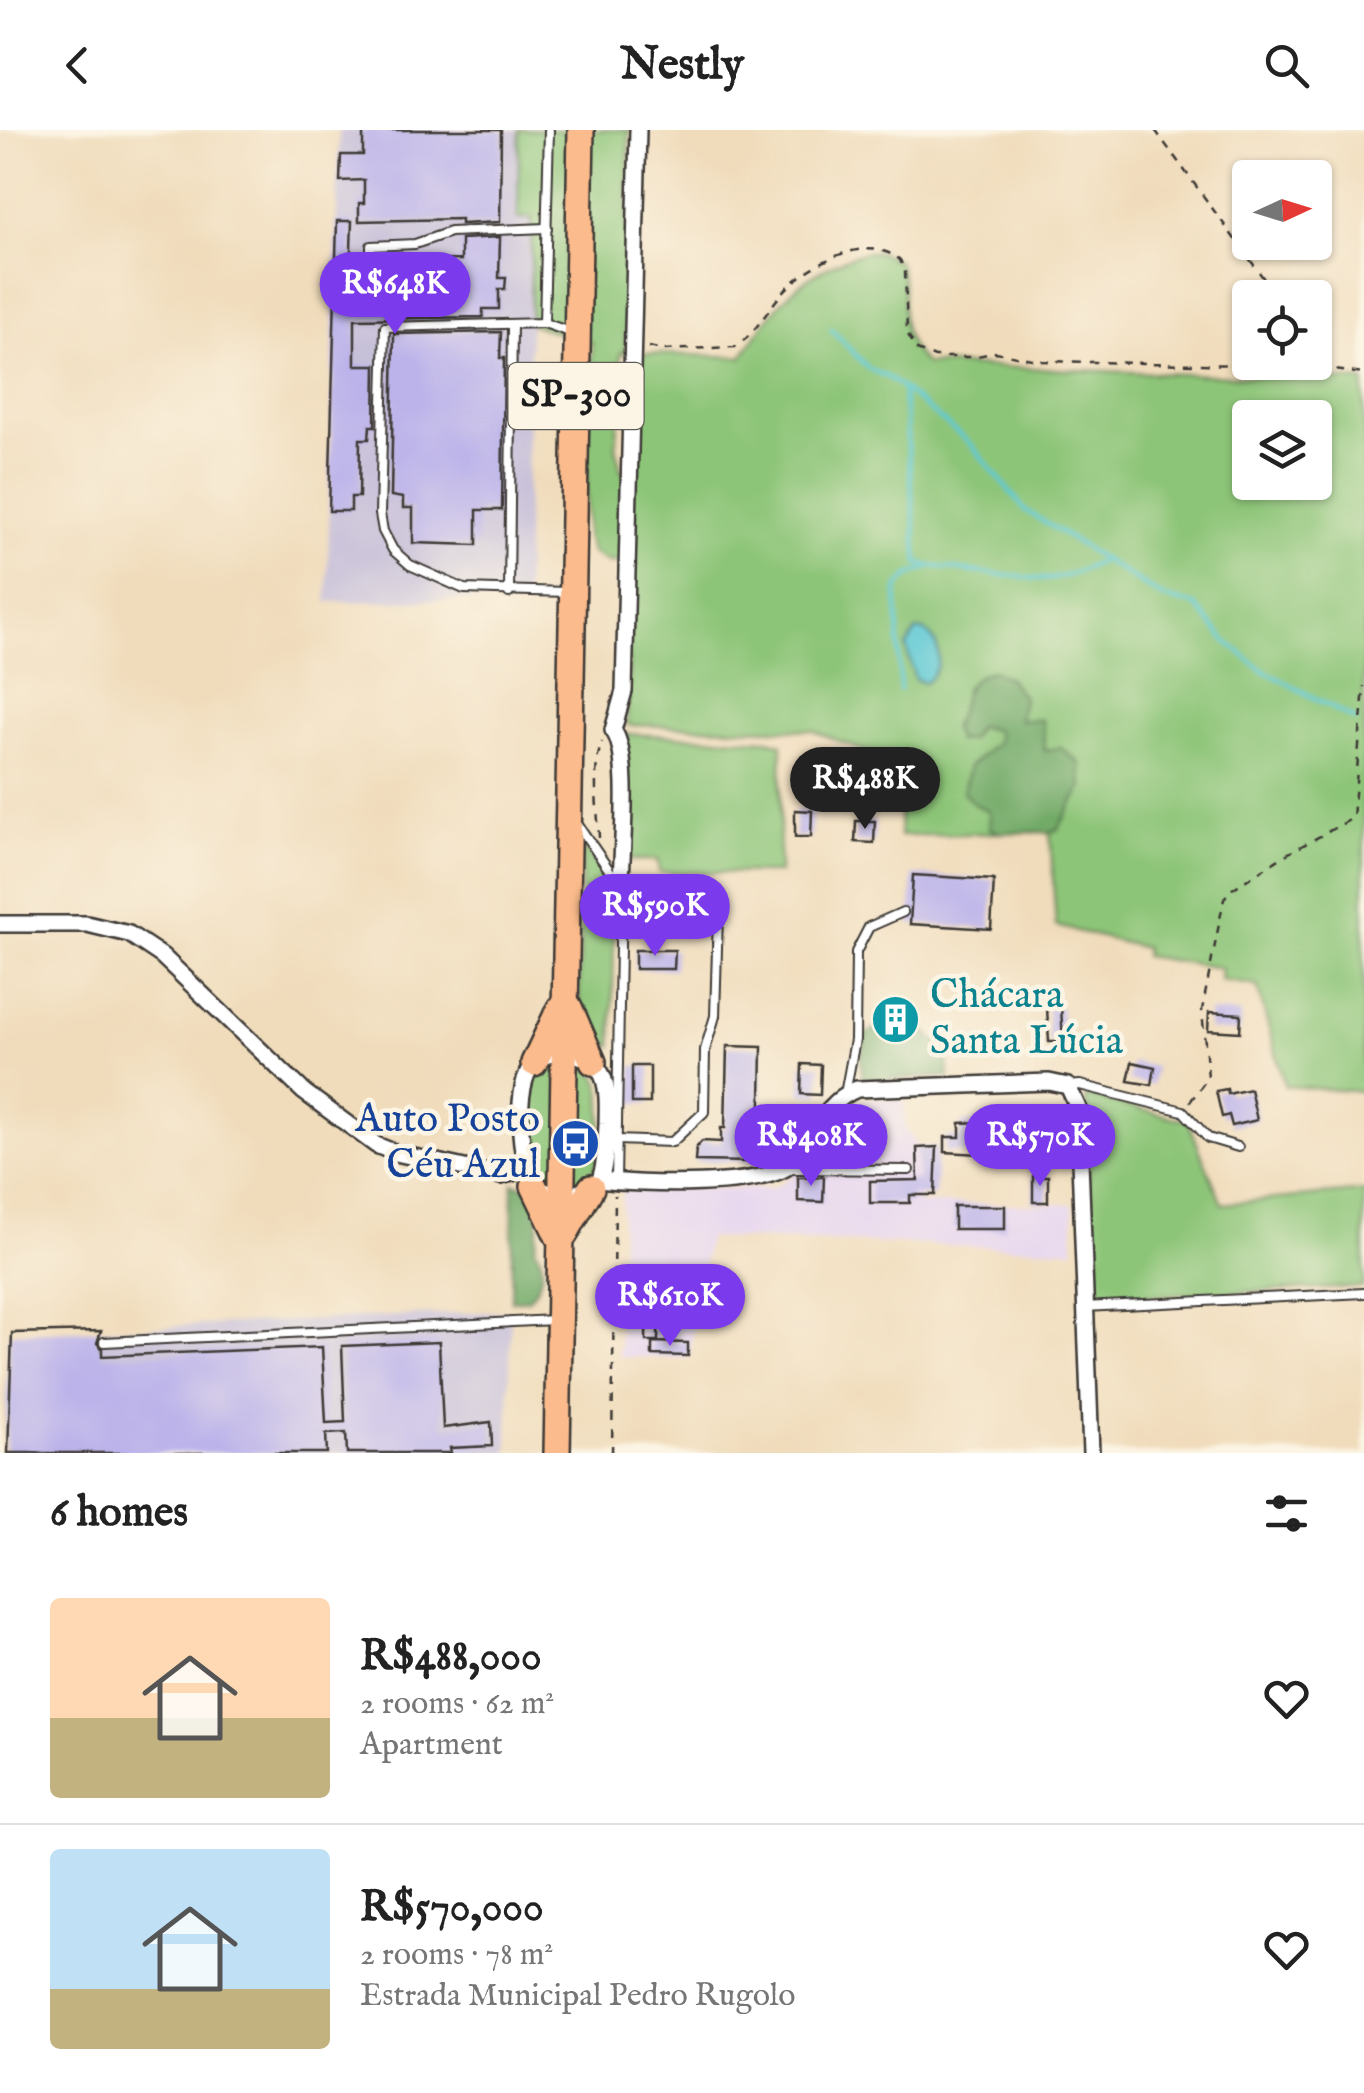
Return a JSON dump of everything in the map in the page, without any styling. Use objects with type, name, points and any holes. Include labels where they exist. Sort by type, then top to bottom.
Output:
[{"type":"main road","name":"SP-300","points":[[558,1453],[581,130]]},
{"type":"main road","points":[[565,994],[602,1062]]},
{"type":"main road","points":[[534,1062],[552,1030],[565,994]]},
{"type":"main road","points":[[530,1178],[561,1243]]},
{"type":"main road","points":[[561,1243],[602,1183]]},
{"type":"street","points":[[621,887],[624,760],[613,730],[624,691],[638,130]]},
{"type":"street","points":[[0,924],[86,924],[129,934],[162,956],[304,1092],[376,1145],[501,1176],[530,1178],[562,1196],[602,1183],[767,1177],[789,1166],[824,1115],[845,1094],[856,1089],[1049,1082],[1068,1086],[1078,1108],[1091,1453]]},
{"type":"street","points":[[530,1178],[521,1148],[522,1094],[534,1062],[564,1052],[602,1062],[608,1090],[602,1183]]},
{"type":"lane","points":[[544,323],[549,130]]},
{"type":"lane","points":[[371,286],[371,246],[415,244],[450,232],[546,228]]},
{"type":"lane","points":[[572,592],[464,589],[410,565],[393,550],[380,514],[384,327],[544,323],[577,335]]},
{"type":"lane","points":[[509,593],[512,324]]},
{"type":"lane","points":[[568,800],[581,830],[621,887],[602,1062],[616,1140],[602,1183]]},
{"type":"lane","points":[[845,1094],[856,1020],[856,952],[869,927],[903,912]]},
{"type":"lane","points":[[616,1140],[672,1142],[704,1112],[705,1050],[715,1016],[718,915],[620,915]]},
{"type":"lane","points":[[1068,1086],[1080,1085],[1183,1111],[1208,1138],[1238,1147]]},
{"type":"lane","points":[[789,1166],[909,1170]]},
{"type":"lane","points":[[1084,1308],[1364,1293]]},
{"type":"lane","points":[[104,1342],[560,1320]]},
{"type":"path","points":[[1154,130],[1265,280]]},
{"type":"path","points":[[631,340],[663,350],[735,347],[789,286],[813,268],[844,254],[879,249],[900,260],[905,272],[905,318],[912,344],[935,357],[973,357],[996,352],[1042,361],[1232,365]]},
{"type":"path","points":[[1332,368],[1364,374]]},
{"type":"path","points":[[1183,1111],[1208,1077],[1202,1010],[1224,899],[1229,891],[1287,854],[1353,818],[1364,686]]},
{"type":"path","points":[[600,860],[598,752],[613,730]]},
{"type":"path","points":[[602,1183],[612,1453]]},
{"type":"shaded area","points":[[339,130],[519,130],[518,217],[532,218],[525,599],[327,602]]},
{"type":"shaded area","points":[[904,1098],[905,1127],[917,1145],[919,1204],[1073,1204],[1074,1249],[708,1238],[689,1358],[619,1357],[622,1190],[773,1188],[792,1176],[834,1115],[844,1107],[866,1099]]},
{"type":"shaded area","points":[[511,1311],[508,1453],[4,1453],[8,1334]]},
{"type":"green space","points":[[519,130],[629,130],[625,353],[621,352],[620,366],[611,373],[601,374],[592,365],[592,343],[530,324],[532,218],[518,218]]},
{"type":"green space","points":[[867,252],[879,252],[898,261],[907,337],[925,364],[1232,376],[1232,380],[1364,381],[1364,1092],[1285,1086],[1257,986],[1220,980],[1221,968],[1144,956],[1145,948],[1056,926],[1050,832],[1058,828],[1082,787],[1019,721],[966,686],[961,714],[979,726],[997,731],[997,742],[969,767],[974,804],[990,811],[990,828],[998,833],[900,836],[898,764],[811,730],[627,725],[631,562],[608,562],[592,553],[586,535],[591,398],[602,389],[613,392],[620,403],[616,446],[621,471],[632,473],[635,353],[742,357],[779,305],[825,268]]},
{"type":"green space","points":[[993,670],[1009,679],[1023,697],[1019,720],[1042,720],[1045,751],[1060,747],[1080,763],[1082,787],[1058,829],[998,833],[990,828],[989,811],[974,804],[963,792],[969,767],[997,742],[997,731],[979,726],[970,739],[957,741],[952,728],[968,686]]},
{"type":"green space","points":[[627,734],[768,740],[782,744],[779,873],[659,872],[658,860],[626,860]]},
{"type":"green space","points":[[582,845],[615,888],[612,1046],[596,1044],[582,1017]]},
{"type":"green space","points":[[878,1028],[892,1035],[910,1029],[927,1032],[933,1040],[947,1043],[949,1077],[863,1080],[860,1061],[866,1034]]},
{"type":"green space","points":[[549,1060],[583,1062],[597,1077],[601,1091],[601,1127],[594,1169],[578,1183],[568,1185],[539,1178],[527,1161],[529,1081]]},
{"type":"green space","points":[[1086,1096],[1188,1121],[1222,1204],[1364,1191],[1364,1287],[1098,1298],[1092,1290]]},
{"type":"green space","points":[[513,1183],[527,1187],[537,1210],[535,1247],[542,1267],[540,1281],[528,1299],[511,1301]]},
{"type":"water","points":[[924,630],[935,642],[938,656],[935,670],[925,683],[915,679],[906,647],[916,631]]},
{"type":"building","points":[[363,130],[501,130],[500,222],[359,221],[364,180],[340,181],[341,155],[363,155]]},
{"type":"building","points":[[337,221],[352,221],[349,306],[390,305],[389,261],[461,260],[461,239],[500,237],[499,278],[506,278],[505,289],[499,289],[499,309],[483,309],[483,317],[355,319],[355,365],[376,365],[375,426],[370,426],[369,439],[360,439],[359,497],[351,497],[351,511],[329,511]]},
{"type":"building","points":[[501,332],[502,510],[477,510],[477,545],[413,543],[413,508],[403,508],[403,498],[391,496],[394,334]]},
{"type":"building","points":[[795,810],[812,811],[811,837],[795,837]]},
{"type":"building","points":[[856,821],[875,821],[874,843],[855,842]]},
{"type":"building","points":[[913,875],[994,880],[991,929],[910,924]]},
{"type":"building","points":[[635,950],[675,950],[674,969],[635,969]]},
{"type":"building","points":[[1061,1007],[1063,1042],[1049,1042],[1047,1008]]},
{"type":"building","points":[[1209,1012],[1241,1014],[1240,1032],[1208,1030]]},
{"type":"building","points":[[727,1046],[762,1047],[760,1154],[751,1162],[695,1161],[696,1148],[702,1141],[721,1142],[721,1128],[725,1128]]},
{"type":"building","points":[[1132,1062],[1155,1067],[1152,1085],[1128,1081]]},
{"type":"building","points":[[802,1064],[821,1065],[820,1095],[801,1094]]},
{"type":"building","points":[[632,1066],[650,1066],[650,1103],[632,1103]]},
{"type":"building","points":[[1227,1089],[1228,1094],[1250,1089],[1257,1120],[1232,1126],[1229,1115],[1222,1117],[1216,1091]]},
{"type":"building","points":[[1030,1119],[1031,1152],[1022,1152],[1022,1158],[1009,1158],[1007,1120]]},
{"type":"building","points":[[979,1122],[980,1154],[945,1152],[945,1137],[960,1137],[960,1123]]},
{"type":"building","points":[[937,1147],[935,1195],[910,1195],[910,1203],[870,1203],[870,1181],[918,1180],[917,1148]]},
{"type":"building","points":[[1033,1176],[1048,1176],[1048,1202],[1033,1202]]},
{"type":"building","points":[[798,1177],[824,1177],[823,1202],[798,1201]]},
{"type":"building","points":[[954,1206],[1005,1206],[1005,1229],[954,1229]]},
{"type":"building","points":[[647,1284],[659,1284],[658,1341],[646,1341]]},
{"type":"building","points":[[101,1331],[97,1343],[102,1356],[322,1347],[326,1423],[345,1422],[342,1346],[439,1342],[443,1428],[491,1422],[492,1446],[450,1448],[451,1453],[347,1453],[346,1433],[326,1434],[327,1453],[8,1453],[12,1333]]},
{"type":"building","points":[[652,1342],[688,1343],[688,1356],[652,1355]]},
{"type":"waterway","points":[[831,329],[869,369],[889,378],[970,443],[1025,510],[1164,598],[1195,605],[1226,641],[1261,669],[1355,720]]},
{"type":"waterway","points":[[903,390],[918,563],[1051,579],[1104,560]]},
{"type":"waterway","points":[[900,690],[897,591],[906,579],[928,568]]},
{"type":"place","name":"Chácara Santa Lúcia","points":[[895,1019]]},
{"type":"place","name":"Auto Posto Céu Azul","points":[[575,1143]]}]
